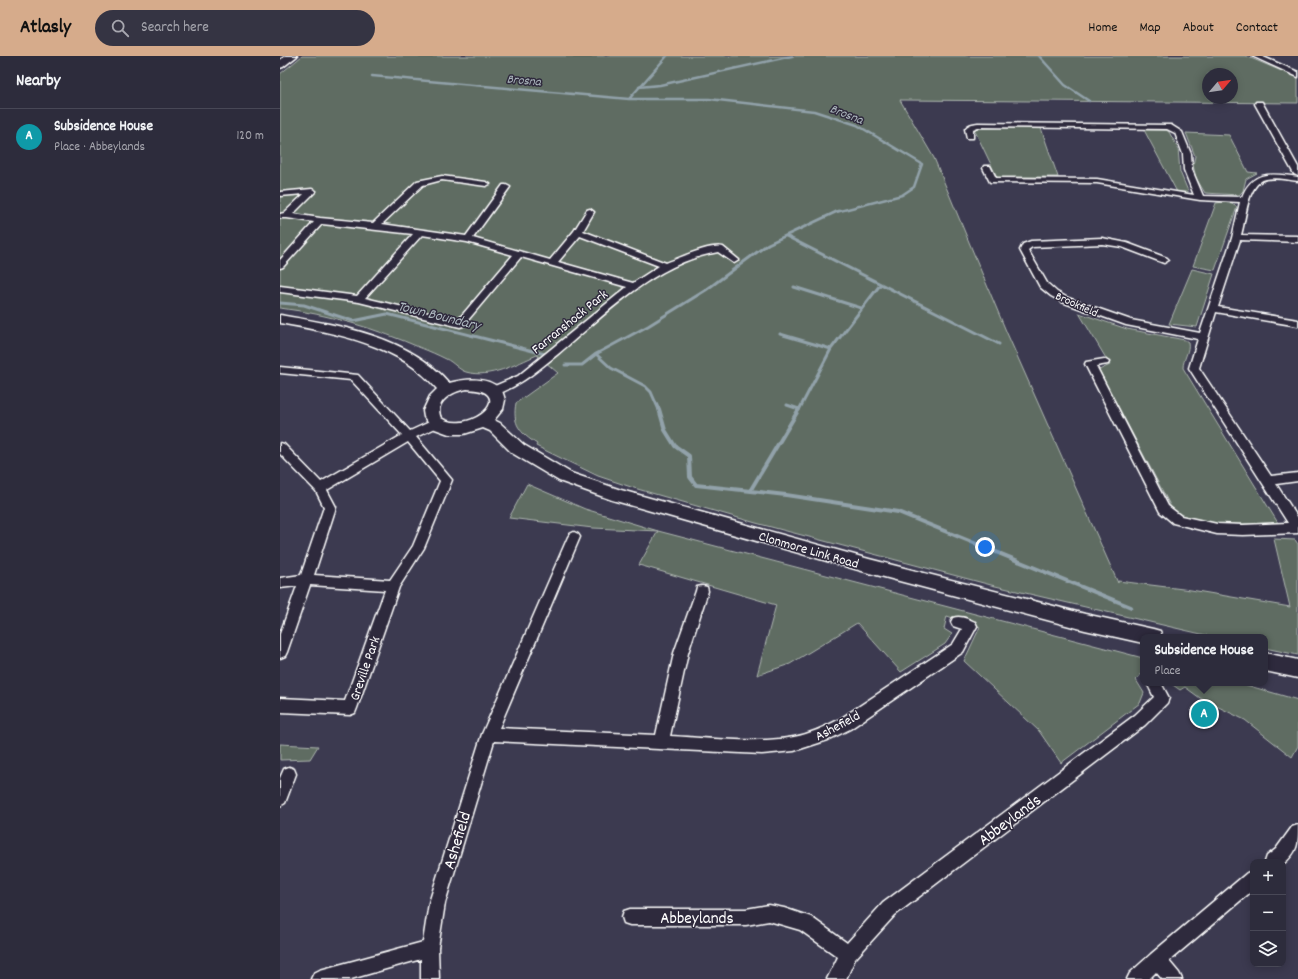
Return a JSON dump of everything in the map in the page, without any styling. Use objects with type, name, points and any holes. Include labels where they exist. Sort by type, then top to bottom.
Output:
[{"type":"main road","points":[[280,66],[292,56]]},
{"type":"main road","points":[[280,319],[337,330],[361,337],[388,348],[408,357],[432,373],[446,390]]},
{"type":"main road","points":[[478,384],[487,386],[494,390],[498,396],[496,410],[483,422],[463,429],[430,426],[432,417],[430,410],[433,403],[446,390],[456,386],[478,384]]},
{"type":"main road","name":"Clonmore Link Road","points":[[483,422],[495,427],[518,449],[565,476],[618,496],[869,566],[1077,620],[1140,634]]},
{"type":"main road","points":[[1268,663],[1298,669]]},
{"type":"street","points":[[1254,56],[1298,75]]},
{"type":"street","points":[[1259,104],[1298,174]]},
{"type":"street","points":[[970,136],[969,129],[972,126],[978,125],[1168,127],[1178,132],[1187,154],[1188,170],[1191,179],[1200,198]]},
{"type":"street","points":[[987,168],[993,180],[1097,181],[1200,198],[1245,200]]},
{"type":"street","points":[[1298,179],[1266,177],[1254,183],[1245,200],[1237,237],[1214,309],[1202,337],[1194,368],[1298,528]]},
{"type":"street","points":[[375,226],[420,183],[442,178],[486,184]]},
{"type":"street","points":[[468,239],[506,187]]},
{"type":"street","name":"Farranshock Park","points":[[280,194],[312,191],[283,216]]},
{"type":"street","points":[[552,263],[578,232],[590,212]]},
{"type":"street","name":"Farranshock Park","points":[[283,216],[375,226],[468,239],[634,286]]},
{"type":"street","points":[[280,265],[320,221]]},
{"type":"street","points":[[359,299],[420,232]]},
{"type":"street","points":[[578,232],[666,266]]},
{"type":"street","points":[[1237,237],[1298,239]]},
{"type":"street","name":"Brookfield","points":[[1164,260],[1124,245],[1102,241],[1031,244],[1026,246],[1024,250],[1043,285],[1054,294],[1065,300],[1129,323],[1202,337]]},
{"type":"street","name":"Farranshock Park","points":[[494,390],[522,378],[634,286],[666,266],[708,250],[720,249],[734,260]]},
{"type":"street","points":[[280,289],[359,299],[460,324],[519,253]]},
{"type":"street","points":[[1214,309],[1298,323]]},
{"type":"street","points":[[1104,362],[1090,364],[1164,509],[1170,516],[1183,522],[1217,528],[1242,530],[1298,528]]},
{"type":"street","name":"Greville Park","points":[[280,370],[354,376],[409,436],[446,480],[418,548],[392,585],[350,708],[280,705]]},
{"type":"street","points":[[320,488],[409,436],[430,426]]},
{"type":"street","points":[[280,447],[320,488],[330,508],[280,652]]},
{"type":"street","points":[[1268,481],[1298,477]]},
{"type":"street","name":"Ashefield","points":[[430,979],[430,948],[437,903],[489,734],[574,537]]},
{"type":"street","points":[[280,583],[306,580],[392,585]]},
{"type":"street","points":[[661,743],[681,653],[702,591]]},
{"type":"street","name":"Ashefield","points":[[489,734],[762,748],[794,744],[823,735],[845,724],[958,648],[970,626],[958,622]]},
{"type":"street","name":"Abbeylands","points":[[836,979],[843,968],[848,954],[890,909],[1140,720],[1162,698],[1155,686]]},
{"type":"street","points":[[280,798],[289,774]]},
{"type":"street","points":[[1277,859],[1282,855],[1298,833]]},
{"type":"street","points":[[1136,979],[1250,882]]},
{"type":"street","name":"Abbeylands","points":[[630,917],[746,917],[769,913],[784,916],[805,924],[848,954]]},
{"type":"street","points":[[320,979],[430,948]]},
{"type":"street","points":[[1157,960],[1173,979]]},
{"type":"green space","points":[[302,56],[1246,56],[1298,78],[1298,103],[1238,103],[1238,68],[1202,68],[1202,102],[900,100],[934,158],[1006,331],[1118,583],[1118,581],[1191,590],[1290,607],[1274,539],[1295,540],[1298,544],[1298,655],[1268,649],[1268,634],[1201,634],[991,585],[756,523],[634,488],[598,476],[536,446],[537,444],[522,432],[516,422],[516,403],[558,373],[537,355],[503,370],[484,374],[475,374],[461,370],[449,360],[404,341],[352,323],[280,308],[280,74]]},
{"type":"green space","points":[[978,127],[1041,128],[1058,177],[997,177],[974,129]]},
{"type":"green space","points":[[1144,130],[1166,130],[1169,132],[1178,148],[1180,172],[1188,192],[1177,192]]},
{"type":"green space","points":[[1186,133],[1229,135],[1248,172],[1257,173],[1246,179],[1243,191],[1239,195],[1205,193],[1196,178],[1193,165],[1195,156]]},
{"type":"green space","points":[[1224,202],[1237,207],[1215,270],[1193,266],[1216,203]]},
{"type":"green space","points":[[1192,269],[1214,274],[1197,327],[1169,324]]},
{"type":"green space","points":[[1079,313],[1127,329],[1185,340],[1188,342],[1188,349],[1183,368],[1278,523],[1208,523],[1182,516],[1172,509],[1099,370],[1110,365]]},
{"type":"green space","points":[[527,484],[585,509],[658,531],[593,528],[509,518]]},
{"type":"green space","points":[[658,531],[1140,657],[1140,675],[1136,680],[1144,693],[1140,703],[1061,763],[1039,731],[964,661],[980,627],[947,616],[944,629],[952,634],[945,644],[901,672],[857,623],[790,664],[757,675],[776,605],[639,565]]},
{"type":"green space","points":[[1174,686],[1249,686],[1298,700],[1298,746],[1292,757],[1245,720],[1200,698],[1185,687],[1180,690]]},
{"type":"green space","points":[[280,744],[318,746],[310,759],[280,760]]},
{"type":"building","points":[[1201,701],[1218,716],[1211,723],[1193,708]]},
{"type":"waterway","points":[[640,87],[667,56]]},
{"type":"waterway","points":[[640,87],[660,85],[792,56]]},
{"type":"waterway","name":"Brosna","points":[[1039,56],[1065,85],[1089,101]]},
{"type":"waterway","name":"Brosna","points":[[372,76],[629,99]]},
{"type":"waterway","points":[[629,99],[640,87]]},
{"type":"waterway","name":"Brosna","points":[[629,99],[709,99],[814,111],[857,125],[922,164],[914,187],[902,195],[836,212]]},
{"type":"waterway","name":"Brosna","points":[[596,354],[648,326],[706,290],[768,244],[838,211]]},
{"type":"waterway","points":[[786,236],[999,344]]},
{"type":"waterway","points":[[831,349],[880,285]]},
{"type":"waterway","points":[[794,287],[861,308]]},
{"type":"waterway","name":"Town Boundary","points":[[280,303],[304,305],[353,321],[387,314],[545,354]]},
{"type":"waterway","points":[[780,334],[831,349]]},
{"type":"waterway","points":[[799,410],[831,349]]},
{"type":"waterway","points":[[565,365],[582,365],[596,354]]},
{"type":"waterway","points":[[596,354],[611,368],[645,386],[651,392],[659,410]]},
{"type":"waterway","points":[[750,491],[799,409],[787,405]]},
{"type":"waterway","points":[[659,409],[665,430],[675,446],[689,456],[690,477],[696,485],[750,491]]},
{"type":"waterway","points":[[750,491],[898,512],[1131,607]]},
{"type":"place","name":"Subsidence House","points":[[1204,714]]}]
